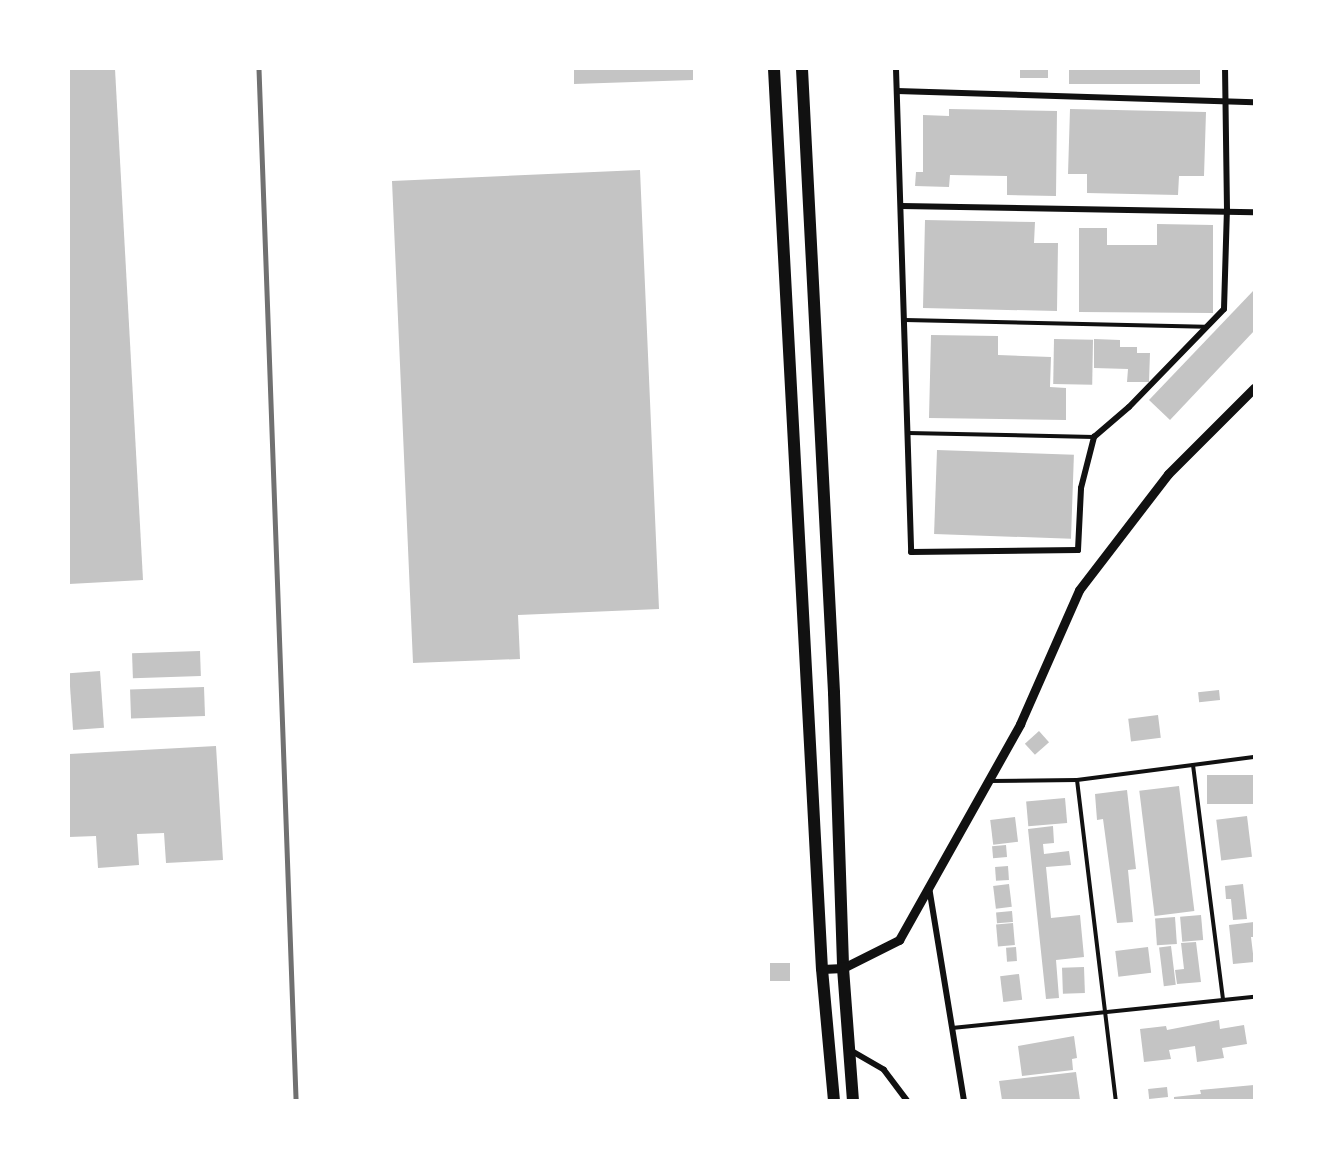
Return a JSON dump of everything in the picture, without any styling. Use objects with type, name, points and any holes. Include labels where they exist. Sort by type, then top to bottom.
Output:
[{"type":"highway","points":[[774,69],[822,969],[834,1100]]},
{"type":"highway","points":[[802,69],[834,693],[843,968],[853,1100]]},
{"type":"street","points":[[896,69],[911,552],[1078,550],[1081,488],[1094,437],[1129,407],[1224,309],[1227,210],[1225,69]]},
{"type":"street","points":[[897,91],[1254,102]]},
{"type":"street","points":[[902,206],[1254,212]]},
{"type":"street","points":[[822,969],[843,968],[898,940],[1020,724],[1079,590],[1168,474],[1254,388]]},
{"type":"street","points":[[929,886],[964,1100]]},
{"type":"street","points":[[849,1050],[884,1070],[907,1100]]},
{"type":"lane","points":[[905,320],[1205,327]]},
{"type":"lane","points":[[908,433],[1094,437]]},
{"type":"lane","points":[[988,781],[1077,780],[1254,757]]},
{"type":"lane","points":[[1193,765],[1223,1000]]},
{"type":"lane","points":[[1077,780],[1116,1100]]},
{"type":"lane","points":[[952,1028],[1254,997]]},
{"type":"building","points":[[69,69],[115,69],[143,580],[69,584]]},
{"type":"building","points":[[574,69],[693,69],[693,80],[574,84]]},
{"type":"building","points":[[1020,69],[1048,69],[1048,78],[1020,78]]},
{"type":"building","points":[[1069,69],[1200,69],[1200,84],[1069,84]]},
{"type":"building","points":[[949,109],[1057,111],[1056,196],[1007,195],[1007,176],[950,175],[949,187],[915,186],[916,172],[923,172],[923,115],[949,116]]},
{"type":"building","points":[[1070,109],[1206,112],[1204,176],[1179,176],[1178,195],[1087,193],[1087,174],[1068,174]]},
{"type":"building","points":[[640,170],[659,609],[518,615],[520,659],[413,663],[392,181]]},
{"type":"building","points":[[925,220],[1035,222],[1034,243],[1058,243],[1057,311],[923,308]]},
{"type":"building","points":[[1157,224],[1213,225],[1213,313],[1079,312],[1079,228],[1107,228],[1107,245],[1157,245]]},
{"type":"building","points":[[1254,290],[1254,331],[1170,420],[1149,400]]},
{"type":"building","points":[[931,335],[998,336],[998,355],[1051,357],[1050,387],[1066,388],[1066,420],[929,418]]},
{"type":"building","points":[[1054,339],[1093,340],[1092,385],[1053,384]]},
{"type":"building","points":[[1094,339],[1120,340],[1120,347],[1137,347],[1137,353],[1150,353],[1149,382],[1127,382],[1128,369],[1094,368]]},
{"type":"building","points":[[937,450],[1074,455],[1071,539],[934,534]]},
{"type":"building","points":[[200,651],[201,676],[133,678],[132,653]]},
{"type":"building","points":[[100,671],[104,728],[73,730],[69,673]]},
{"type":"building","points":[[204,687],[205,716],[131,719],[130,690]]},
{"type":"building","points":[[1219,690],[1220,700],[1199,702],[1198,692]]},
{"type":"building","points":[[1158,715],[1161,738],[1131,741],[1128,719]]},
{"type":"building","points":[[1039,731],[1049,742],[1035,755],[1025,744]]},
{"type":"building","points":[[216,746],[223,860],[166,863],[164,833],[137,834],[139,865],[98,868],[96,836],[69,837],[69,754]]},
{"type":"building","points":[[1207,775],[1254,775],[1254,804],[1207,804]]},
{"type":"building","points":[[1179,786],[1194,911],[1155,916],[1139,791]]},
{"type":"building","points":[[1127,790],[1136,869],[1128,870],[1133,922],[1117,923],[1103,819],[1097,820],[1095,794]]},
{"type":"building","points":[[1065,798],[1067,823],[1028,826],[1026,801]]},
{"type":"building","points":[[1247,816],[1252,857],[1221,860],[1216,820]]},
{"type":"building","points":[[1015,817],[1018,842],[993,845],[990,820]]},
{"type":"building","points":[[1053,826],[1054,843],[1043,844],[1044,854],[1069,851],[1071,865],[1046,867],[1051,918],[1080,915],[1084,957],[1056,960],[1059,998],[1046,999],[1028,829]]},
{"type":"building","points":[[1006,845],[1007,857],[993,858],[992,846]]},
{"type":"building","points":[[1008,866],[1009,880],[996,881],[995,867]]},
{"type":"building","points":[[1009,884],[1012,907],[996,909],[993,886]]},
{"type":"building","points":[[1243,884],[1247,919],[1233,920],[1231,899],[1226,899],[1225,886]]},
{"type":"building","points":[[1012,911],[1013,922],[997,923],[996,912]]},
{"type":"building","points":[[1201,915],[1203,940],[1182,942],[1180,917]]},
{"type":"building","points":[[1175,917],[1177,944],[1157,945],[1155,918]]},
{"type":"building","points":[[1254,922],[1254,937],[1251,937],[1254,962],[1233,964],[1229,925]]},
{"type":"building","points":[[1013,923],[1015,945],[998,946],[996,924]]},
{"type":"building","points":[[1196,942],[1201,982],[1177,984],[1175,970],[1184,969],[1181,943]]},
{"type":"building","points":[[1171,946],[1176,985],[1164,986],[1159,947]]},
{"type":"building","points":[[1016,947],[1017,961],[1007,962],[1006,948]]},
{"type":"building","points":[[1148,947],[1151,973],[1118,977],[1115,951]]},
{"type":"building","points":[[770,963],[790,963],[790,981],[770,981]]},
{"type":"building","points":[[1084,967],[1085,993],[1063,994],[1062,968]]},
{"type":"building","points":[[1019,974],[1022,1000],[1003,1002],[1000,976]]},
{"type":"building","points":[[1219,1020],[1220,1029],[1244,1025],[1247,1044],[1222,1048],[1224,1058],[1197,1062],[1195,1046],[1169,1050],[1171,1059],[1144,1062],[1140,1029],[1166,1026],[1167,1030]]},
{"type":"building","points":[[1074,1036],[1077,1058],[1072,1059],[1073,1070],[1022,1076],[1018,1046]]},
{"type":"building","points":[[1076,1072],[1080,1100],[1002,1100],[999,1081]]},
{"type":"building","points":[[1254,1085],[1254,1100],[1174,1100],[1174,1097],[1201,1094],[1200,1090]]},
{"type":"building","points":[[1167,1087],[1168,1097],[1149,1099],[1148,1089]]},
{"type":"railway","points":[[259,69],[296,1100]]}]
